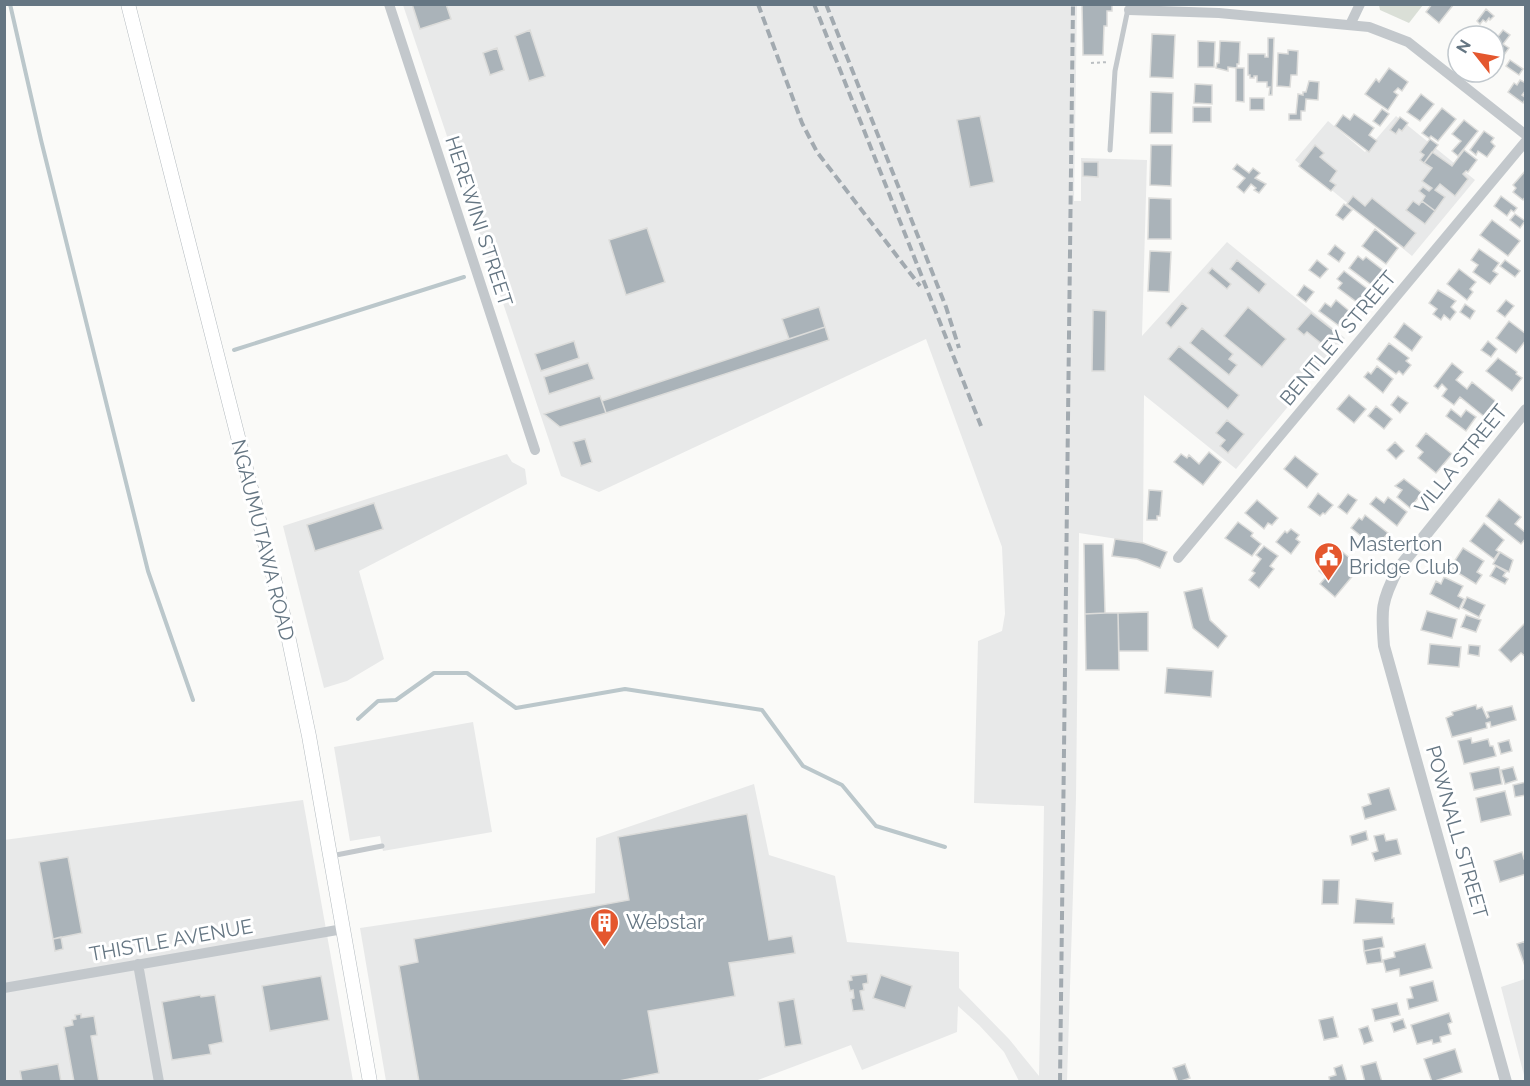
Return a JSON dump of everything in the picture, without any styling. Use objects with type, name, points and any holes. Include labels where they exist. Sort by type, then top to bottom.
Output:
[{"type":"main road","name":"NGAUMUTAWA ROAD","points":[[128,4],[299,683],[370,1082]]},
{"type":"street","name":"HEREWINI STREET","points":[[389,4],[535,450]]},
{"type":"street","points":[[1350,25],[1360,4]]},
{"type":"street","points":[[1129,7],[1219,9],[1369,27],[1408,42],[1526,135]]},
{"type":"street","name":"BENTLEY STREET","points":[[1178,558],[1526,141]]},
{"type":"street","name":"VILLA STREET","points":[[1386,591],[1412,550],[1526,410]]},
{"type":"street","name":"POWNALL STREET","points":[[1386,591],[1382,616],[1384,646],[1506,1082]]},
{"type":"street","name":"THISTLE AVENUE","points":[[4,988],[343,929]]},
{"type":"street","points":[[138,964],[159,1082]]},
{"type":"lane","points":[[1110,150],[1115,71],[1129,7]]},
{"type":"lane","points":[[330,856],[382,846]]},
{"type":"path","points":[[1091,63],[1118,61]]},
{"type":"shaded area","points":[[1379,4],[1423,5],[1409,23],[1380,10]]},
{"type":"shaded area","points":[[403,5],[1077,5],[1074,201],[1081,201],[1081,158],[1147,160],[1142,336],[1227,242],[1345,338],[1236,469],[1144,395],[1143,543],[1079,533],[1076,798],[1067,1081],[1019,1081],[1004,1052],[958,1006],[957,1032],[862,1070],[851,1045],[755,1081],[386,1081],[360,928],[595,893],[596,838],[754,784],[769,855],[835,876],[847,942],[959,952],[959,988],[1009,1039],[1039,1076],[1043,875],[1044,806],[974,803],[978,641],[1002,631],[1005,614],[1002,547],[926,339],[599,492],[561,476]]},
{"type":"shaded area","points":[[1396,116],[1475,180],[1412,256],[1295,160],[1328,121],[1365,152]]},
{"type":"shaded area","points":[[507,454],[512,462],[525,469],[527,484],[359,571],[384,659],[347,681],[324,688],[283,526]]},
{"type":"shaded area","points":[[473,722],[492,832],[383,851],[380,836],[350,841],[334,747]]},
{"type":"shaded area","points":[[303,800],[353,1081],[5,1081],[4,840]]},
{"type":"shaded area","points":[[1526,979],[1525,1079],[1501,987]]},
{"type":"building","points":[[412,4],[446,4],[451,19],[420,29]]},
{"type":"building","points":[[1082,4],[1112,4],[1112,11],[1107,11],[1107,26],[1104,26],[1103,55],[1083,55]]},
{"type":"building","points":[[1432,4],[1454,4],[1439,23],[1426,12]]},
{"type":"building","points":[[1486,9],[1494,16],[1486,22],[1483,20],[1480,24],[1477,21]]},
{"type":"building","points":[[530,30],[545,76],[529,81],[515,36]]},
{"type":"building","points":[[1152,34],[1175,35],[1173,78],[1150,77]]},
{"type":"building","points":[[1268,38],[1274,38],[1272,95],[1269,95],[1270,87],[1267,87],[1267,82],[1257,82],[1257,76],[1250,78],[1248,75],[1248,54],[1265,54],[1265,57],[1268,57]]},
{"type":"building","points":[[1198,41],[1215,42],[1214,67],[1198,67]]},
{"type":"building","points":[[1220,41],[1240,42],[1237,68],[1228,67],[1228,71],[1216,68],[1219,63]]},
{"type":"building","points":[[497,48],[504,70],[490,75],[483,53]]},
{"type":"building","points":[[1288,50],[1298,51],[1297,75],[1291,75],[1290,87],[1277,86],[1278,53],[1288,54]]},
{"type":"building","points":[[1510,60],[1523,69],[1519,75],[1506,66]]},
{"type":"building","points":[[1236,68],[1244,68],[1244,102],[1236,101]]},
{"type":"building","points":[[1389,68],[1408,82],[1402,91],[1398,88],[1394,92],[1398,95],[1388,110],[1365,94],[1376,79],[1379,82]]},
{"type":"building","points":[[1520,80],[1526,83],[1526,90],[1522,95],[1526,98],[1523,103],[1508,92],[1514,83],[1517,85]]},
{"type":"building","points":[[1309,81],[1319,82],[1318,100],[1306,99],[1305,111],[1301,111],[1301,120],[1289,120],[1289,114],[1296,114],[1298,94],[1303,95],[1303,92],[1306,92]]},
{"type":"building","points":[[1195,84],[1212,85],[1212,104],[1194,103]]},
{"type":"building","points":[[1151,92],[1173,93],[1172,133],[1150,133]]},
{"type":"building","points":[[1421,94],[1434,104],[1420,121],[1407,112]]},
{"type":"building","points":[[1250,98],[1264,98],[1264,110],[1250,110]]},
{"type":"building","points":[[1193,107],[1211,107],[1211,122],[1193,122]]},
{"type":"building","points":[[1442,108],[1456,119],[1438,141],[1422,133]]},
{"type":"building","points":[[1382,109],[1389,114],[1380,126],[1373,121]]},
{"type":"building","points":[[1354,114],[1374,128],[1369,135],[1377,141],[1369,152],[1335,126],[1343,115],[1350,120]]},
{"type":"building","points":[[980,116],[994,182],[970,187],[957,120]]},
{"type":"building","points":[[1400,117],[1408,123],[1402,131],[1399,129],[1396,134],[1390,130]]},
{"type":"building","points":[[1464,120],[1478,131],[1458,156],[1452,151],[1461,141],[1452,134]]},
{"type":"building","points":[[1484,131],[1494,138],[1491,142],[1495,146],[1487,157],[1478,151],[1476,155],[1470,150]]},
{"type":"building","points":[[1430,139],[1438,145],[1424,163],[1420,160],[1424,155],[1420,152]]},
{"type":"building","points":[[1151,145],[1172,145],[1171,186],[1150,185]]},
{"type":"building","points":[[1315,145],[1324,153],[1320,157],[1337,171],[1330,181],[1336,185],[1331,191],[1299,166]]},
{"type":"building","points":[[1464,150],[1477,160],[1468,172],[1463,174],[1468,179],[1455,196],[1440,184],[1435,190],[1445,197],[1435,211],[1422,201],[1425,196],[1419,191],[1423,187],[1429,191],[1432,188],[1422,181],[1432,168],[1424,163],[1432,152],[1452,166]]},
{"type":"building","points":[[1083,162],[1098,162],[1098,177],[1083,176]]},
{"type":"building","points":[[1237,164],[1249,173],[1253,168],[1260,173],[1255,178],[1266,184],[1259,193],[1251,184],[1244,193],[1237,187],[1245,178],[1233,169]]},
{"type":"building","points":[[1526,170],[1526,196],[1523,200],[1513,192],[1516,188],[1513,185]]},
{"type":"building","points":[[1353,196],[1365,206],[1372,198],[1416,233],[1404,248],[1347,204]]},
{"type":"building","points":[[1501,196],[1517,208],[1514,212],[1511,210],[1507,216],[1494,206]]},
{"type":"building","points":[[1149,198],[1171,199],[1171,239],[1148,239]]},
{"type":"building","points":[[1413,201],[1419,205],[1422,201],[1435,211],[1425,224],[1406,210]]},
{"type":"building","points":[[1344,204],[1352,210],[1343,220],[1336,215]]},
{"type":"building","points":[[1515,214],[1525,221],[1520,228],[1510,220]]},
{"type":"building","points":[[1492,220],[1520,241],[1508,256],[1480,235]]},
{"type":"building","points":[[647,228],[665,282],[626,295],[609,240]]},
{"type":"building","points":[[1375,229],[1398,248],[1386,264],[1362,246]]},
{"type":"building","points":[[1335,245],[1345,253],[1339,262],[1328,254]]},
{"type":"building","points":[[1479,249],[1499,263],[1493,271],[1498,274],[1490,284],[1473,272],[1478,265],[1471,260]]},
{"type":"building","points":[[1150,251],[1171,252],[1169,292],[1148,291]]},
{"type":"building","points":[[1358,256],[1363,260],[1366,257],[1384,271],[1373,286],[1349,268]]},
{"type":"building","points":[[1237,260],[1266,284],[1259,293],[1230,269]]},
{"type":"building","points":[[1317,260],[1328,269],[1320,278],[1309,270]]},
{"type":"building","points":[[1505,260],[1520,271],[1515,277],[1500,266]]},
{"type":"building","points":[[1212,268],[1231,284],[1227,289],[1208,273]]},
{"type":"building","points":[[1459,269],[1476,282],[1470,289],[1473,292],[1467,300],[1447,284]]},
{"type":"building","points":[[1344,271],[1369,290],[1358,303],[1338,288],[1342,283],[1337,279]]},
{"type":"building","points":[[1304,285],[1314,292],[1306,302],[1297,295]]},
{"type":"building","points":[[1438,290],[1456,301],[1451,307],[1456,312],[1450,320],[1444,315],[1441,320],[1433,314],[1437,309],[1429,303]]},
{"type":"building","points":[[1336,300],[1353,314],[1342,328],[1319,311],[1325,303],[1331,307]]},
{"type":"building","points":[[1506,300],[1514,306],[1505,317],[1497,311]]},
{"type":"building","points":[[1182,303],[1188,308],[1171,328],[1166,323]]},
{"type":"building","points":[[1465,304],[1475,311],[1470,319],[1460,312]]},
{"type":"building","points":[[819,307],[825,327],[789,339],[782,319]]},
{"type":"building","points":[[1248,307],[1286,339],[1262,367],[1224,336]]},
{"type":"building","points":[[1093,310],[1106,311],[1105,371],[1092,371]]},
{"type":"building","points":[[1311,313],[1338,334],[1327,348],[1307,332],[1304,335],[1297,329]]},
{"type":"building","points":[[1509,321],[1526,334],[1526,340],[1516,353],[1496,338]]},
{"type":"building","points":[[1404,323],[1422,337],[1412,351],[1394,337]]},
{"type":"building","points":[[825,327],[829,340],[606,413],[602,401]]},
{"type":"building","points":[[1202,328],[1233,354],[1229,359],[1237,365],[1229,375],[1190,343]]},
{"type":"building","points":[[574,341],[579,358],[541,371],[535,354]]},
{"type":"building","points":[[1488,341],[1497,349],[1491,357],[1481,350]]},
{"type":"building","points":[[1389,343],[1409,358],[1406,361],[1411,365],[1403,375],[1399,371],[1396,374],[1377,359]]},
{"type":"building","points":[[1179,346],[1239,395],[1228,409],[1168,359]]},
{"type":"building","points":[[1498,358],[1522,378],[1512,391],[1486,371]]},
{"type":"building","points":[[588,363],[594,379],[549,394],[544,377]]},
{"type":"building","points":[[1452,363],[1463,372],[1456,380],[1467,389],[1472,382],[1498,403],[1486,418],[1460,397],[1454,405],[1442,396],[1447,389],[1442,384],[1438,389],[1434,386]]},
{"type":"building","points":[[1377,366],[1393,379],[1383,393],[1364,377],[1368,372],[1371,374]]},
{"type":"building","points":[[1349,395],[1366,409],[1354,423],[1337,409]]},
{"type":"building","points":[[600,396],[606,413],[560,427],[544,414]]},
{"type":"building","points":[[1398,396],[1408,403],[1400,413],[1391,405]]},
{"type":"building","points":[[1376,406],[1392,419],[1384,429],[1368,416]]},
{"type":"building","points":[[1451,409],[1461,417],[1466,410],[1476,417],[1466,431],[1446,416]]},
{"type":"building","points":[[1227,420],[1244,434],[1228,453],[1220,446],[1225,440],[1216,433]]},
{"type":"building","points":[[1426,433],[1452,454],[1436,473],[1418,458],[1423,452],[1416,446]]},
{"type":"building","points":[[585,439],[592,462],[581,466],[573,442]]},
{"type":"building","points":[[1395,442],[1404,451],[1396,459],[1387,450]]},
{"type":"building","points":[[1209,452],[1221,462],[1203,485],[1174,462],[1181,454],[1187,458],[1189,455],[1199,464]]},
{"type":"building","points":[[1295,456],[1318,474],[1307,488],[1284,469]]},
{"type":"building","points":[[1404,479],[1422,493],[1410,508],[1397,497],[1402,490],[1395,486]]},
{"type":"building","points":[[1149,490],[1162,491],[1160,516],[1157,516],[1157,520],[1147,520]]},
{"type":"building","points":[[1318,493],[1333,505],[1320,516],[1308,507]]},
{"type":"building","points":[[1348,494],[1357,500],[1347,514],[1338,507]]},
{"type":"building","points":[[1376,497],[1384,503],[1388,497],[1407,512],[1397,526],[1370,504]]},
{"type":"building","points":[[1499,499],[1521,517],[1515,524],[1526,533],[1526,538],[1521,544],[1486,516]]},
{"type":"building","points":[[1257,500],[1278,518],[1272,525],[1268,523],[1264,529],[1245,513]]},
{"type":"building","points":[[374,503],[383,529],[315,551],[307,525]]},
{"type":"building","points":[[1365,515],[1388,533],[1376,548],[1351,528],[1359,518],[1362,520]]},
{"type":"building","points":[[1238,522],[1253,533],[1251,536],[1261,544],[1252,556],[1225,538]]},
{"type":"building","points":[[1484,523],[1504,540],[1496,550],[1499,552],[1494,559],[1470,541]]},
{"type":"building","points":[[1291,529],[1299,535],[1296,539],[1300,542],[1291,554],[1276,542],[1285,531],[1287,533]]},
{"type":"building","points":[[1115,539],[1143,543],[1167,552],[1160,568],[1137,559],[1112,556]]},
{"type":"building","points":[[1084,544],[1103,544],[1105,613],[1085,614]]},
{"type":"building","points":[[1264,546],[1278,556],[1270,566],[1274,569],[1259,588],[1249,580],[1255,573],[1252,571],[1261,559],[1256,555]]},
{"type":"building","points":[[1338,548],[1360,567],[1335,597],[1320,584],[1326,577],[1319,571]]},
{"type":"building","points":[[1463,548],[1484,561],[1477,572],[1482,575],[1476,584],[1450,568]]},
{"type":"building","points":[[1500,552],[1513,560],[1509,572],[1493,564]]},
{"type":"building","points":[[1496,566],[1506,572],[1503,576],[1508,579],[1505,584],[1490,576]]},
{"type":"building","points":[[1444,577],[1463,586],[1458,596],[1464,599],[1459,609],[1430,594],[1436,581],[1441,584]]},
{"type":"building","points":[[1202,588],[1210,620],[1227,636],[1218,648],[1193,628],[1184,592]]},
{"type":"building","points":[[1467,597],[1485,605],[1479,617],[1462,608]]},
{"type":"building","points":[[1427,611],[1457,619],[1452,638],[1421,630]]},
{"type":"building","points":[[1148,612],[1148,651],[1119,651],[1118,613]]},
{"type":"building","points":[[1118,613],[1119,670],[1086,670],[1085,614]]},
{"type":"building","points":[[1466,615],[1481,620],[1476,632],[1461,627]]},
{"type":"building","points":[[1525,623],[1526,657],[1521,653],[1511,662],[1499,650]]},
{"type":"building","points":[[1430,644],[1461,647],[1459,667],[1428,664]]},
{"type":"building","points":[[1469,645],[1480,646],[1479,656],[1468,654]]},
{"type":"building","points":[[1167,668],[1213,671],[1211,697],[1165,693]]},
{"type":"building","points":[[1476,705],[1477,709],[1482,707],[1487,718],[1489,717],[1487,712],[1512,706],[1516,720],[1491,727],[1490,722],[1486,723],[1487,728],[1452,737],[1446,718],[1453,715],[1452,712]]},
{"type":"building","points":[[1471,738],[1472,743],[1488,739],[1496,756],[1464,764],[1458,741]]},
{"type":"building","points":[[1509,740],[1512,751],[1501,754],[1498,743]]},
{"type":"building","points":[[1499,767],[1502,784],[1474,790],[1470,773]]},
{"type":"building","points":[[1513,767],[1517,780],[1505,784],[1501,770]]},
{"type":"building","points":[[1526,782],[1526,795],[1515,797],[1513,785]]},
{"type":"building","points":[[1389,788],[1396,810],[1365,819],[1362,807],[1371,804],[1368,794]]},
{"type":"building","points":[[1505,791],[1511,815],[1481,822],[1476,798]]},
{"type":"building","name":"Webstar","points":[[747,814],[769,940],[792,936],[795,953],[729,963],[735,996],[648,1011],[659,1073],[614,1082],[419,1082],[399,966],[418,962],[414,939],[629,900],[618,837]]},
{"type":"building","points":[[1366,831],[1368,840],[1352,845],[1350,836]]},
{"type":"building","points":[[1384,834],[1386,841],[1397,839],[1401,854],[1375,861],[1372,853],[1378,851],[1374,836]]},
{"type":"building","points":[[1522,852],[1526,859],[1526,874],[1500,882],[1494,861]]},
{"type":"building","points":[[68,857],[82,933],[53,939],[39,862]]},
{"type":"building","points":[[1323,880],[1339,880],[1338,904],[1322,904]]},
{"type":"building","points":[[1356,899],[1393,903],[1394,924],[1354,923]]},
{"type":"building","points":[[61,937],[63,949],[55,951],[53,939]]},
{"type":"building","points":[[1382,937],[1384,947],[1364,951],[1363,940]]},
{"type":"building","points":[[1526,941],[1526,966],[1525,966],[1517,944]]},
{"type":"building","points":[[1425,944],[1432,968],[1400,976],[1399,969],[1386,972],[1383,960],[1395,957],[1394,952]]},
{"type":"building","points":[[1380,948],[1382,962],[1367,964],[1364,951]]},
{"type":"building","points":[[867,974],[868,983],[863,984],[864,990],[860,991],[864,1010],[853,1011],[851,999],[854,998],[853,990],[850,991],[848,981],[852,980],[851,976]]},
{"type":"building","points":[[881,975],[912,986],[905,1008],[873,998]]},
{"type":"building","points":[[321,976],[329,1020],[270,1031],[262,986]]},
{"type":"building","points":[[1433,981],[1438,1001],[1409,1009],[1407,999],[1413,998],[1410,987]]},
{"type":"building","points":[[200,995],[201,997],[215,995],[223,1042],[209,1045],[211,1054],[172,1060],[162,1002]]},
{"type":"building","points":[[794,999],[802,1044],[785,1047],[778,1002]]},
{"type":"building","points":[[1397,1003],[1400,1015],[1375,1021],[1372,1009]]},
{"type":"building","points":[[1449,1013],[1452,1022],[1448,1024],[1451,1034],[1440,1037],[1441,1042],[1433,1044],[1432,1040],[1417,1044],[1411,1025]]},
{"type":"building","points":[[81,1014],[81,1018],[94,1016],[97,1035],[91,1036],[99,1082],[74,1082],[64,1027],[73,1025],[72,1020],[76,1019],[75,1015]]},
{"type":"building","points":[[1333,1017],[1338,1037],[1324,1040],[1319,1020]]},
{"type":"building","points":[[1403,1019],[1406,1028],[1394,1032],[1391,1023]]},
{"type":"building","points":[[1368,1026],[1373,1041],[1364,1044],[1359,1029]]},
{"type":"building","points":[[1455,1049],[1462,1072],[1432,1082],[1424,1059]]},
{"type":"building","points":[[1376,1062],[1382,1082],[1365,1082],[1361,1066]]},
{"type":"building","points":[[58,1064],[61,1082],[22,1082],[20,1071]]},
{"type":"building","points":[[1185,1064],[1190,1078],[1178,1082],[1173,1068]]},
{"type":"building","points":[[1342,1065],[1347,1082],[1330,1082],[1329,1077],[1336,1075],[1334,1068]]},
{"type":"waterway","points":[[10,4],[41,140],[148,571],[193,700]]},
{"type":"waterway","points":[[234,350],[464,277]]},
{"type":"waterway","points":[[358,719],[378,701],[396,700],[434,673],[467,673],[516,708],[625,689],[762,710],[803,766],[842,785],[876,826],[945,847]]},
{"type":"railway","points":[[758,4],[802,123],[817,152],[920,286]]},
{"type":"railway","points":[[814,4],[981,426]]},
{"type":"railway","points":[[826,4],[946,307],[959,348]]},
{"type":"railway","points":[[1060,1082],[1073,4]]},
{"type":"place","name":"Masterton Bridge Club","points":[[1328,582]]},
{"type":"place","name":"Webstar","points":[[605,948]]}]
